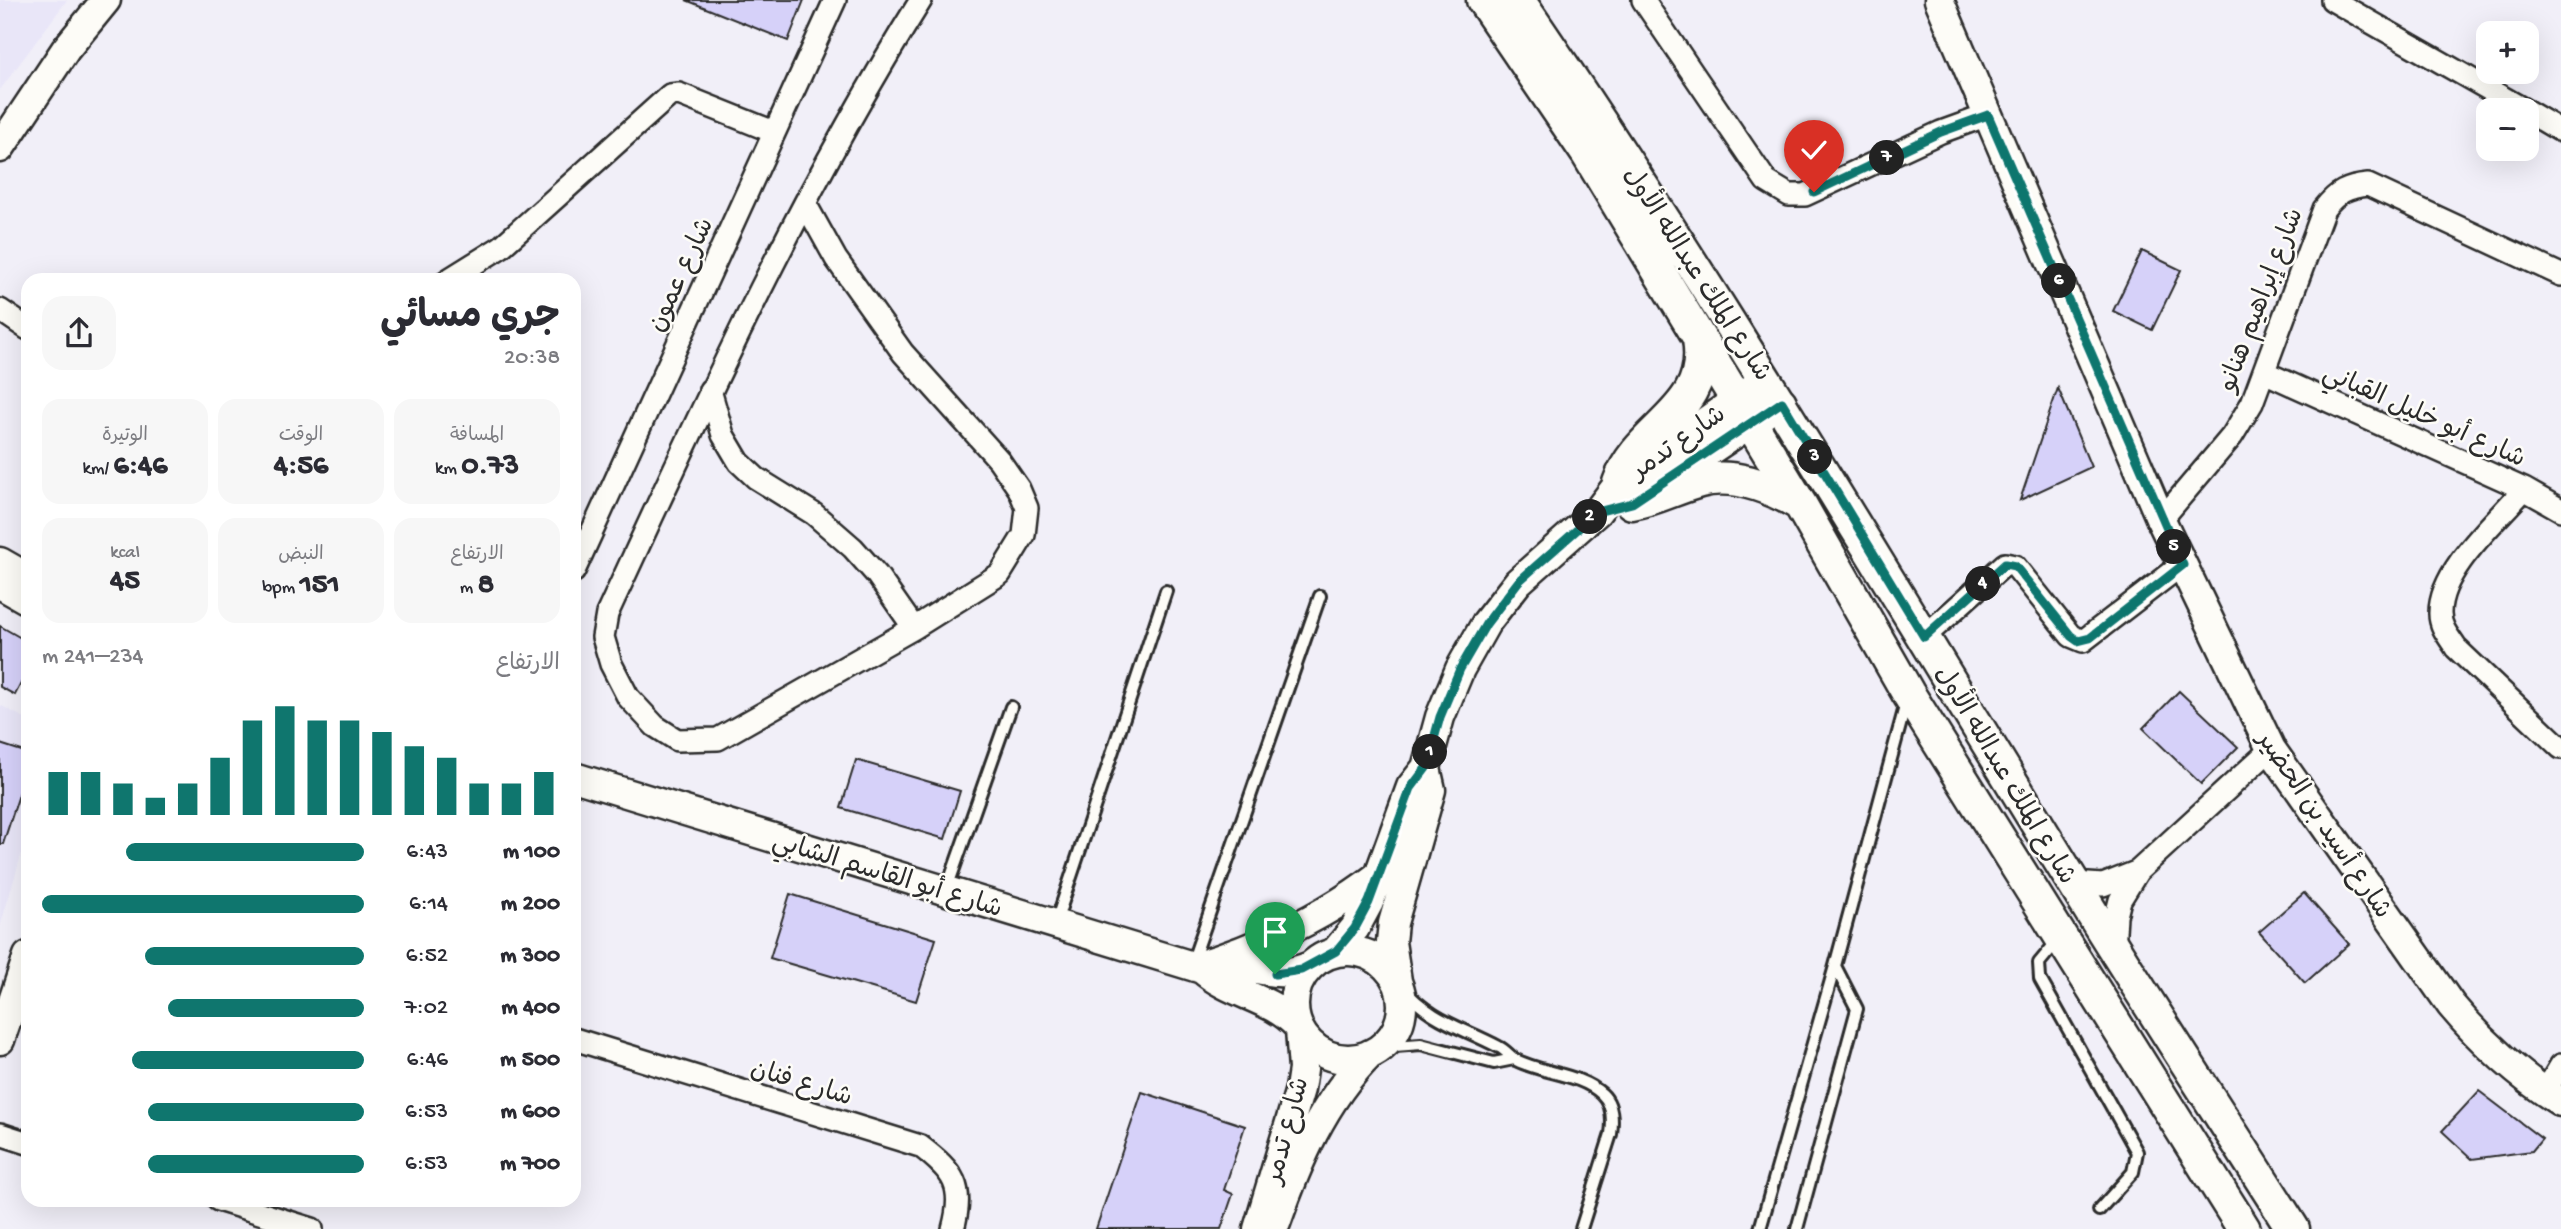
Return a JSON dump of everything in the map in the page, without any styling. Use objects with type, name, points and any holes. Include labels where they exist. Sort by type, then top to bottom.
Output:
[{"type":"main road","name":"شارع الملك عبدالله الأول","points":[[1483,0],[1587,153],[1800,504],[1908,693],[2244,1229]]},
{"type":"main road","name":"شارع الملك عبدالله الأول","points":[[1518,0],[1613,139],[1774,390],[2073,883],[2293,1229]]},
{"type":"main road","points":[[1699,339],[1699,375],[1688,397],[1629,462],[1626,493],[1716,479],[1768,488],[1800,504]]},
{"type":"main road","points":[[2217,1187],[2252,1166]]},
{"type":"street","points":[[0,148],[66,49],[106,0]]},
{"type":"street","name":"شارع عمون","points":[[581,556],[835,0]]},
{"type":"street","points":[[806,205],[836,259],[903,353],[999,460],[1019,489],[1027,508],[1024,535],[1000,573],[914,628],[718,739],[698,742],[677,740],[655,726],[628,697],[611,664],[603,637],[607,614],[710,390],[864,91],[921,0]]},
{"type":"street","points":[[1643,0],[1766,181],[1789,195],[1814,192],[1941,132],[1988,115]]},
{"type":"street","name":"شارع أسيد بن الحضير","points":[[1939,0],[2161,520],[2271,749],[2451,1005],[2474,1031],[2553,1097]]},
{"type":"street","points":[[2332,0],[2503,98]]},
{"type":"street","points":[[458,273],[501,247],[670,95],[679,94],[774,132]]},
{"type":"street","points":[[2539,118],[2561,131]]},
{"type":"street","name":"شارع إبراهيم هنانو","points":[[2161,520],[2232,436],[2264,372],[2323,209],[2336,194],[2349,187],[2368,185],[2561,275]]},
{"type":"street","points":[[0,310],[21,324]]},
{"type":"street","name":"شارع أبو خليل القباني","points":[[2264,372],[2524,489],[2561,510]]},
{"type":"street","points":[[710,390],[723,435],[739,462],[757,478],[814,514],[853,548],[877,575],[914,628]]},
{"type":"street","name":"شارع تدمر","points":[[1336,951],[1363,916],[1411,788],[1426,768],[1440,717],[1460,669],[1486,624],[1518,582],[1597,512],[1610,491],[1626,493],[1774,390]]},
{"type":"street","points":[[2524,489],[2447,579],[2440,614],[2444,629],[2456,648],[2561,748]]},
{"type":"street","points":[[0,562],[21,574]]},
{"type":"street","points":[[1924,637],[2005,564],[2015,566],[2071,636],[2078,641],[2090,638],[2183,565]]},
{"type":"street","points":[[0,584],[21,596]]},
{"type":"street","points":[[2114,948],[2120,900],[2138,871],[2271,749]]},
{"type":"street","name":"شارع تدمر","points":[[1398,983],[1391,942],[1393,923],[1431,790],[1426,768]]},
{"type":"street","name":"شارع أبو القاسم الشابي","points":[[581,779],[1196,967],[1232,991],[1275,1007],[1299,1028]]},
{"type":"street","points":[[2073,883],[2103,885],[2138,871]]},
{"type":"street","points":[[1196,967],[1293,931],[1352,896],[1379,875]]},
{"type":"street","points":[[1336,951],[1367,953],[1381,961],[1398,983],[1403,1002],[1400,1019],[1393,1035],[1376,1051],[1354,1059],[1330,1056],[1309,1043],[1299,1028],[1294,995],[1310,966],[1336,951]]},
{"type":"street","name":"شارع أبو القاسم الشابي","points":[[1196,967],[1222,964],[1284,974],[1310,966]]},
{"type":"street","points":[[0,1041],[21,977]]},
{"type":"street","name":"شارع تدمر","points":[[1258,1229],[1300,1089],[1303,1059],[1299,1028]]},
{"type":"street","name":"شارع فنان","points":[[581,1041],[920,1146],[941,1162],[958,1190],[959,1209],[953,1229]]},
{"type":"street","name":"شارع تدمر","points":[[1274,1229],[1320,1116],[1343,1084],[1376,1051]]},
{"type":"street","points":[[2553,1097],[2561,1065]]},
{"type":"street","points":[[0,1134],[21,1141]]},
{"type":"street","points":[[256,1207],[312,1229]]},
{"type":"lane","points":[[1055,924],[1166,591]]},
{"type":"lane","points":[[1196,967],[1320,596]]},
{"type":"lane","points":[[1760,1229],[1835,966],[1908,693]]},
{"type":"lane","points":[[946,891],[1011,707]]},
{"type":"lane","points":[[2060,937],[2039,963],[2040,979],[2137,1152],[2133,1172],[2099,1210]]},
{"type":"lane","points":[[1797,1229],[1857,1009],[1835,966]]},
{"type":"lane","points":[[1398,983],[1431,1016],[1499,1047],[1514,1059],[1585,1083],[1609,1103],[1613,1118],[1611,1134],[1581,1229]]},
{"type":"lane","points":[[1376,1051],[1421,1044],[1494,1063],[1514,1059]]},
{"type":"shaded area","points":[[0,0],[67,0],[0,90]]},
{"type":"shaded area","points":[[0,705],[21,716],[21,856],[0,927]]},
{"type":"building","points":[[686,0],[804,0],[788,41]]},
{"type":"building","points":[[2142,251],[2181,270],[2152,330],[2113,311]]},
{"type":"building","points":[[2058,388],[2091,467],[2020,500]]},
{"type":"building","points":[[0,626],[21,638],[21,683],[15,695],[0,687]]},
{"type":"building","points":[[2179,691],[2238,747],[2201,784],[2143,728]]},
{"type":"building","points":[[0,744],[21,751],[21,789],[3,844],[0,844]]},
{"type":"building","points":[[856,760],[960,791],[945,839],[841,808]]},
{"type":"building","points":[[2304,893],[2349,944],[2305,983],[2259,932]]},
{"type":"building","points":[[790,894],[936,939],[916,1001],[770,958]]},
{"type":"building","points":[[2479,1091],[2542,1139],[2532,1151],[2472,1159],[2442,1131]]},
{"type":"building","points":[[1142,1092],[1245,1126],[1224,1190],[1233,1194],[1221,1229],[1096,1229]]},
{"type":"route","points":[[1275,974],[1301,970],[1336,951],[1363,916],[1411,788],[1426,768],[1440,717],[1460,669],[1486,624],[1518,582],[1556,545],[1597,512],[1621,508],[1632,503],[1782,402],[1924,637],[1965,603],[1997,568],[2005,564],[2015,566],[2074,640],[2078,641],[2090,638],[2183,565],[2161,520],[1988,115],[1941,132],[1814,192]]}]
